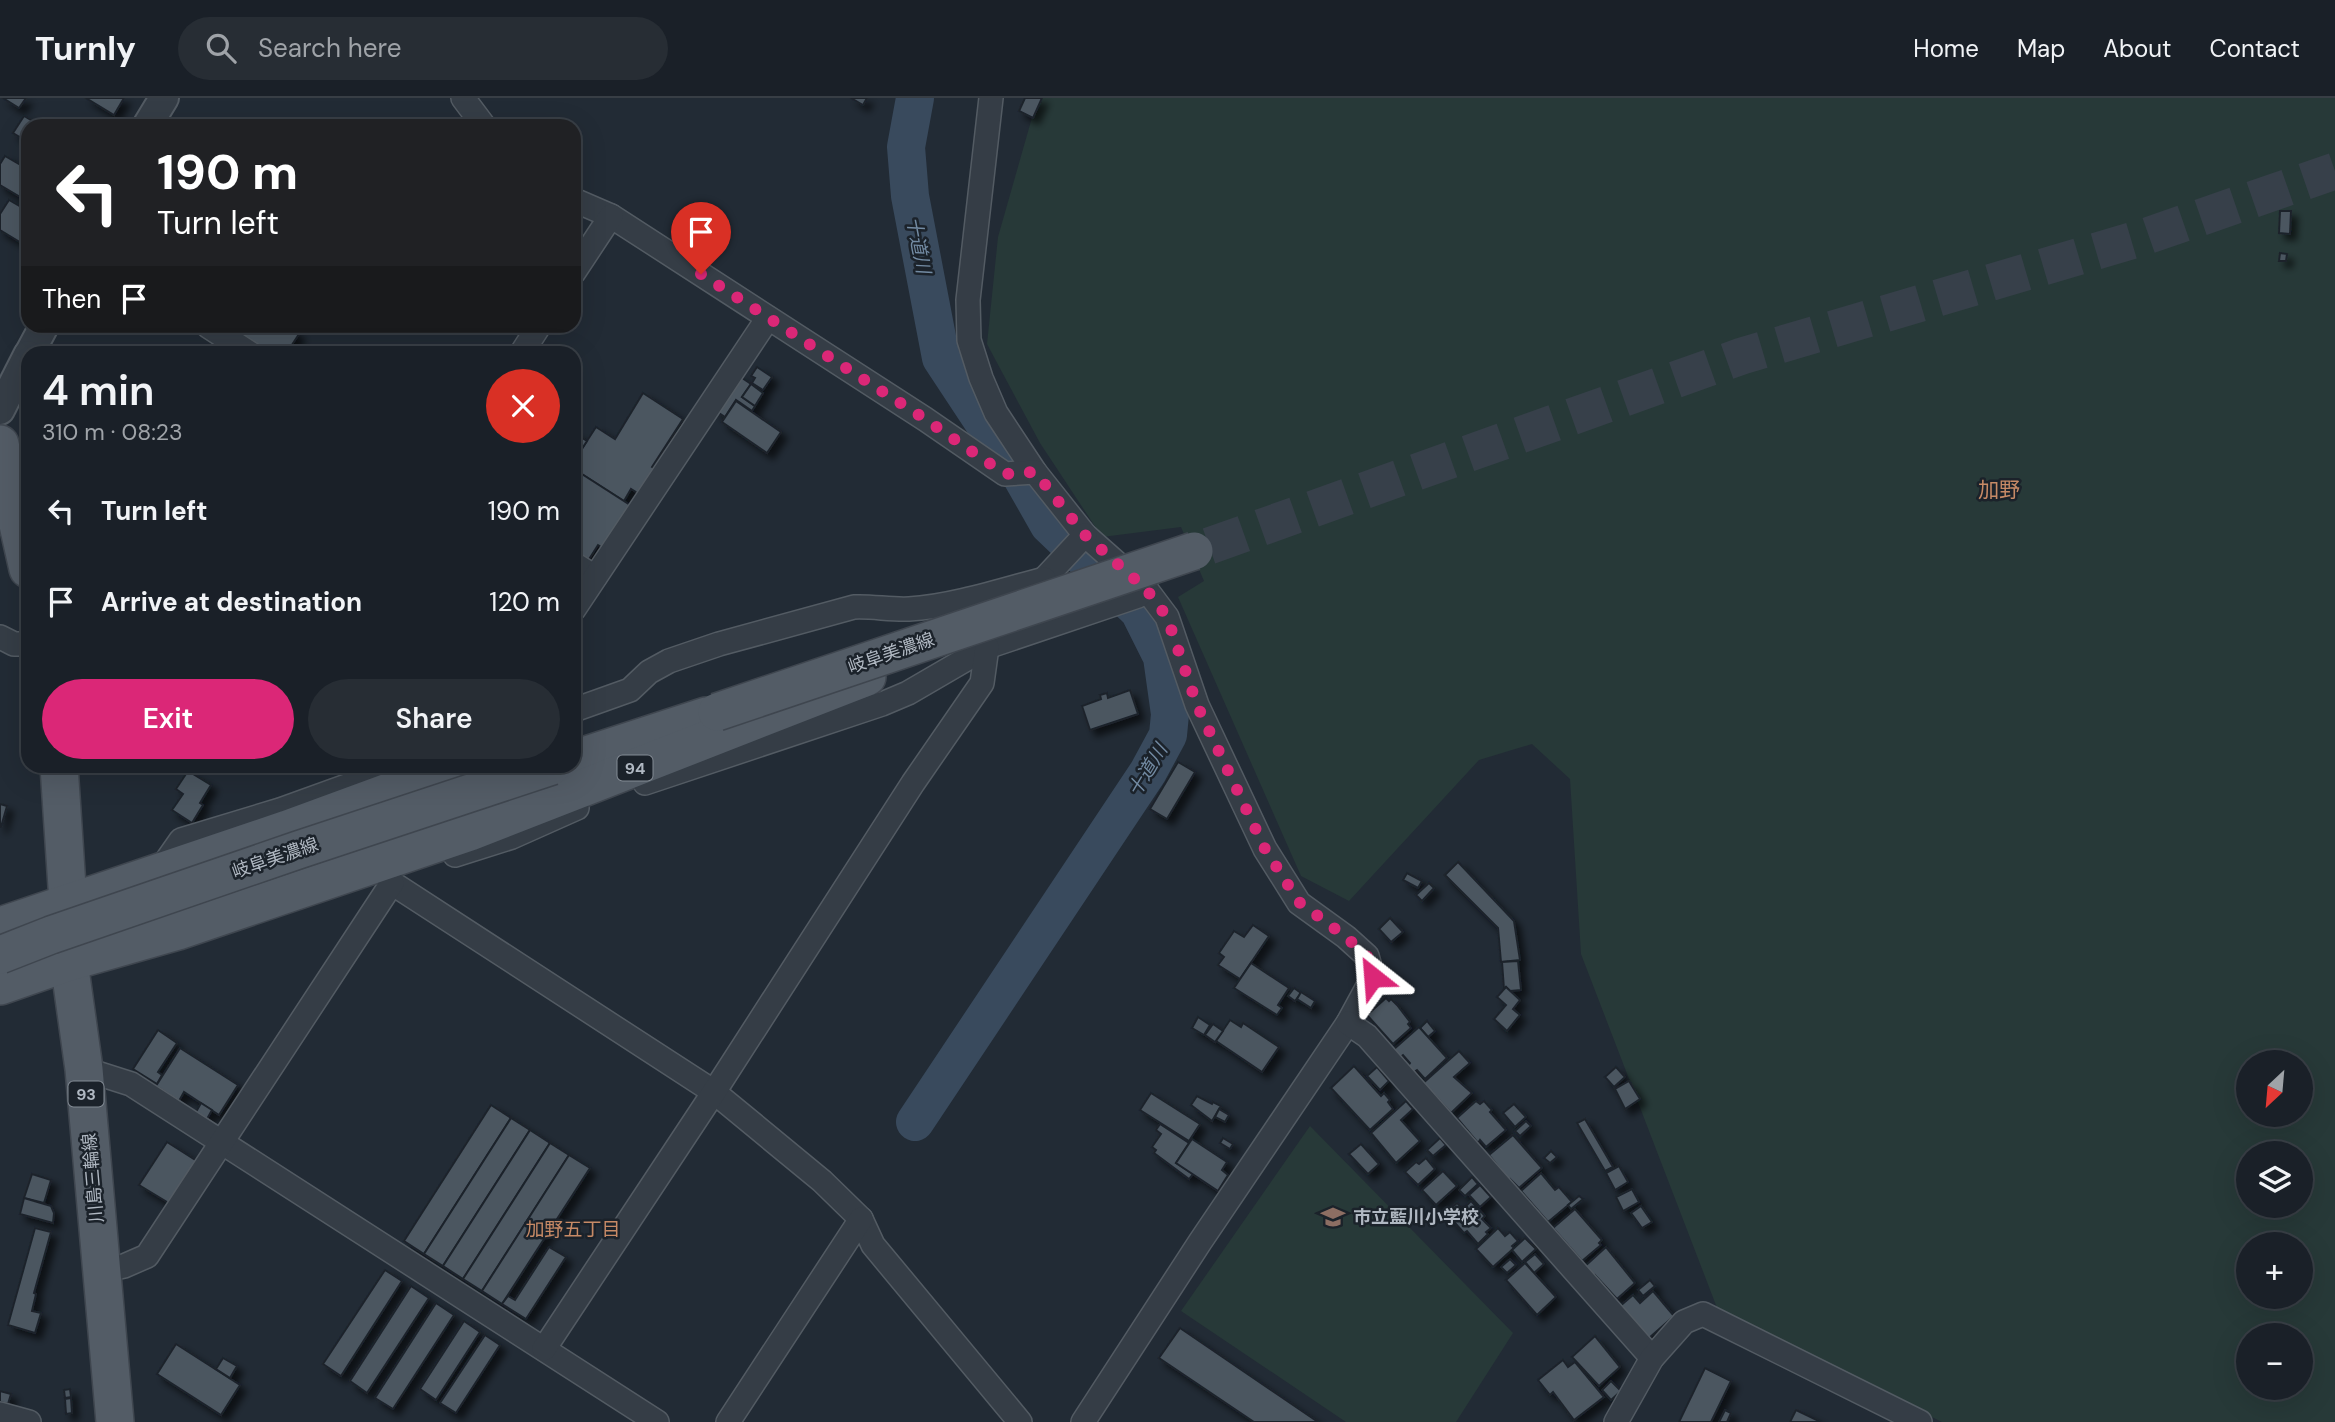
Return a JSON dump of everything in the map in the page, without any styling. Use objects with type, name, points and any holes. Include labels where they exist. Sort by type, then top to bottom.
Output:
[{"type":"main road","points":[[0,444],[9,521],[21,551]]},
{"type":"main road","name":"岐阜美濃線","points":[[581,757],[717,712],[983,640],[1202,549]]},
{"type":"main road","name":"94","points":[[0,986],[69,962],[177,931],[470,832],[857,682],[983,640]]},
{"type":"main road","name":"94","points":[[581,739],[717,712]]},
{"type":"main road","name":"川島三輪線","points":[[59,773],[69,962],[84,1069],[116,1422]]},
{"type":"main road","points":[[0,926],[287,829],[440,773]]},
{"type":"main road","name":"岐阜美濃線","points":[[0,955],[233,872],[531,773]]},
{"type":"street","points":[[151,119],[164,98]]},
{"type":"street","points":[[463,98],[479,119]]},
{"type":"street","points":[[991,98],[968,300],[969,340],[981,378],[1026,472],[1077,543],[1146,589],[1167,617],[1197,705],[1265,849],[1299,902],[1367,956],[1373,977],[1348,1023],[1200,1242],[1083,1422]]},
{"type":"street","points":[[581,203],[611,216],[1005,474],[1026,472]]},
{"type":"street","points":[[581,261],[611,216]]},
{"type":"street","points":[[581,598],[768,318]]},
{"type":"street","points":[[219,333],[239,346]]},
{"type":"street","points":[[0,410],[21,369]]},
{"type":"street","points":[[177,931],[198,940],[390,879],[512,838],[581,806],[678,771],[908,693],[983,640],[1077,543]]},
{"type":"street","points":[[581,568],[595,577]]},
{"type":"street","points":[[581,707],[629,690],[659,666],[719,643],[854,607],[908,609],[963,600],[1044,579]]},
{"type":"street","points":[[983,640],[1138,596],[1146,589]]},
{"type":"street","points":[[0,637],[21,644]]},
{"type":"street","points":[[544,1349],[715,1092],[913,783],[982,683],[983,640]]},
{"type":"street","points":[[160,870],[181,840],[280,810],[383,773]]},
{"type":"street","points":[[390,879],[715,1092],[822,1181],[861,1219],[873,1245],[1020,1422]]},
{"type":"street","points":[[101,1271],[124,1266],[147,1256],[224,1142],[390,879]]},
{"type":"street","points":[[1348,1023],[1367,1036],[1652,1358]]},
{"type":"street","points":[[84,1069],[131,1084],[657,1422]]},
{"type":"street","points":[[728,1422],[861,1219]]},
{"type":"street","points":[[1616,1422],[1652,1358],[1684,1322],[1703,1314],[1920,1422]]},
{"type":"street","points":[[0,1414],[29,1422]]},
{"type":"shaded area","points":[[1040,98],[2335,98],[2335,1422],[1942,1422],[1719,1313],[1581,954],[1570,779],[1532,744],[1479,760],[1349,901],[1301,876],[1178,597],[1204,581],[1181,527],[1102,537],[1040,443],[987,344],[998,237],[1035,107]]},
{"type":"shaded area","name":"市立藍川小学校","points":[[1310,1126],[1513,1333],[1456,1422],[1346,1422],[1181,1311]]},
{"type":"building","points":[[3,98],[26,98],[19,108]]},
{"type":"building","points":[[86,98],[124,98],[114,115]]},
{"type":"building","points":[[851,98],[867,98],[863,105]]},
{"type":"building","points":[[1025,98],[1042,98],[1033,118],[1019,111]]},
{"type":"building","points":[[21,121],[21,138],[13,133]]},
{"type":"building","points":[[5,156],[19,164],[21,162],[21,197],[0,185],[0,164]]},
{"type":"building","points":[[9,200],[21,207],[21,243],[0,230],[0,214]]},
{"type":"building","points":[[2280,211],[2291,211],[2290,234],[2279,233]]},
{"type":"building","points":[[2280,253],[2287,254],[2286,261],[2279,261]]},
{"type":"building","points":[[299,334],[291,346],[259,346],[243,335]]},
{"type":"building","points":[[757,367],[772,377],[763,390],[752,383],[755,378],[751,376]]},
{"type":"building","points":[[739,376],[751,384],[742,397],[755,406],[752,411],[736,400],[725,417],[716,411]]},
{"type":"building","points":[[751,384],[763,393],[755,406],[742,397]]},
{"type":"building","points":[[643,393],[683,419],[652,467],[655,469],[639,494],[631,489],[624,501],[581,473],[581,450],[596,427],[615,439]]},
{"type":"building","points":[[736,401],[781,432],[767,453],[722,422]]},
{"type":"building","points":[[581,437],[587,441],[581,450]]},
{"type":"building","points":[[581,474],[630,505],[603,548],[598,545],[586,564],[581,561]]},
{"type":"building","points":[[1130,690],[1138,714],[1090,730],[1082,706],[1101,699],[1100,695],[1107,693],[1108,698]]},
{"type":"building","points":[[1178,762],[1195,772],[1167,819],[1150,809]]},
{"type":"building","points":[[187,773],[211,785],[192,823],[172,810],[183,794],[176,789]]},
{"type":"building","points":[[0,804],[7,806],[1,827],[0,827]]},
{"type":"building","points":[[1458,862],[1514,921],[1520,960],[1501,962],[1498,928],[1445,875]]},
{"type":"building","points":[[1407,873],[1422,881],[1418,888],[1403,880]]},
{"type":"building","points":[[1429,883],[1434,888],[1422,901],[1416,895]]},
{"type":"building","points":[[1390,918],[1403,932],[1391,942],[1379,929]]},
{"type":"building","points":[[1253,925],[1269,936],[1240,979],[1218,965],[1224,957],[1219,953],[1234,931],[1244,937]]},
{"type":"building","points":[[1518,961],[1521,990],[1510,991],[1506,987],[1504,989],[1502,962]]},
{"type":"building","points":[[1251,963],[1289,988],[1278,1005],[1282,1008],[1277,1015],[1234,988]]},
{"type":"building","points":[[1506,987],[1520,1000],[1513,1009],[1520,1015],[1507,1031],[1494,1019],[1506,1005],[1497,997]]},
{"type":"building","points":[[1294,988],[1301,993],[1295,1001],[1288,996]]},
{"type":"building","points":[[1301,992],[1315,1001],[1311,1008],[1297,999]]},
{"type":"building","points":[[1386,998],[1397,1005],[1410,1022],[1408,1024],[1411,1028],[1393,1044],[1367,1015]]},
{"type":"building","points":[[1198,1017],[1210,1025],[1204,1035],[1192,1028]]},
{"type":"building","points":[[1230,1020],[1241,1027],[1243,1023],[1279,1047],[1262,1072],[1216,1041]]},
{"type":"building","points":[[1427,1021],[1435,1031],[1428,1037],[1420,1028]]},
{"type":"building","points":[[1213,1024],[1223,1031],[1215,1042],[1205,1035]]},
{"type":"building","points":[[1419,1027],[1447,1058],[1425,1079],[1417,1070],[1414,1072],[1408,1066],[1410,1063],[1403,1055],[1399,1058],[1393,1050]]},
{"type":"building","points":[[158,1030],[177,1043],[158,1072],[162,1075],[157,1084],[133,1069]]},
{"type":"building","points":[[180,1048],[238,1085],[219,1115],[184,1092],[179,1101],[156,1086]]},
{"type":"building","points":[[1459,1051],[1470,1063],[1454,1077],[1472,1093],[1451,1113],[1432,1092],[1429,1094],[1421,1085]]},
{"type":"building","points":[[1354,1066],[1381,1096],[1384,1093],[1393,1109],[1370,1130],[1331,1088]]},
{"type":"building","points":[[1377,1067],[1389,1081],[1380,1090],[1367,1076]]},
{"type":"building","points":[[1616,1067],[1625,1077],[1614,1087],[1605,1077]]},
{"type":"building","points":[[1629,1081],[1640,1099],[1625,1109],[1615,1089]]},
{"type":"building","points":[[1151,1093],[1200,1124],[1189,1141],[1140,1110]]},
{"type":"building","points":[[1197,1096],[1221,1106],[1212,1121],[1191,1105]]},
{"type":"building","points":[[1406,1101],[1413,1109],[1401,1120],[1420,1141],[1396,1163],[1371,1133]]},
{"type":"building","points":[[1476,1101],[1480,1104],[1484,1101],[1506,1130],[1486,1147],[1480,1140],[1478,1143],[1457,1118]]},
{"type":"building","points":[[201,1103],[212,1110],[207,1119],[196,1112]]},
{"type":"building","points":[[1514,1104],[1526,1117],[1515,1127],[1503,1113]]},
{"type":"building","points":[[491,1105],[511,1118],[424,1254],[404,1241]]},
{"type":"building","points":[[1219,1109],[1229,1115],[1225,1122],[1215,1117]]},
{"type":"building","points":[[511,1118],[530,1130],[443,1266],[424,1254]]},
{"type":"building","points":[[1585,1119],[1613,1167],[1605,1171],[1577,1123]]},
{"type":"building","points":[[1526,1121],[1531,1126],[1520,1136],[1515,1131]]},
{"type":"building","points":[[1160,1124],[1189,1143],[1176,1163],[1193,1174],[1189,1179],[1154,1153],[1156,1150],[1152,1147],[1161,1134],[1156,1130]]},
{"type":"building","points":[[530,1130],[550,1143],[463,1279],[443,1266]]},
{"type":"building","points":[[1513,1135],[1542,1168],[1519,1188],[1489,1155]]},
{"type":"building","points":[[1223,1138],[1233,1144],[1230,1149],[1220,1143]]},
{"type":"building","points":[[1440,1138],[1446,1145],[1433,1156],[1427,1150]]},
{"type":"building","points":[[1192,1139],[1227,1162],[1222,1170],[1228,1175],[1218,1191],[1176,1163]]},
{"type":"building","points":[[167,1142],[200,1163],[172,1205],[139,1185]]},
{"type":"building","points":[[550,1143],[569,1155],[482,1291],[463,1279]]},
{"type":"building","points":[[1361,1144],[1379,1164],[1368,1174],[1349,1154]]},
{"type":"building","points":[[1551,1151],[1557,1157],[1550,1163],[1544,1158]]},
{"type":"building","points":[[569,1155],[590,1168],[502,1304],[482,1291]]},
{"type":"building","points":[[1426,1158],[1435,1169],[1418,1185],[1405,1172],[1416,1162],[1419,1164]]},
{"type":"building","points":[[1619,1166],[1628,1182],[1615,1190],[1606,1173]]},
{"type":"building","points":[[1443,1171],[1457,1186],[1436,1205],[1422,1190]]},
{"type":"building","points":[[1541,1173],[1555,1190],[1559,1187],[1572,1202],[1548,1222],[1521,1191]]},
{"type":"building","points":[[32,1174],[51,1180],[44,1203],[24,1198]]},
{"type":"building","points":[[1472,1177],[1478,1184],[1465,1196],[1459,1190]]},
{"type":"building","points":[[1480,1185],[1491,1197],[1480,1207],[1469,1195]]},
{"type":"building","points":[[1632,1189],[1639,1202],[1623,1211],[1616,1197]]},
{"type":"building","points":[[1579,1196],[1583,1199],[1571,1209],[1568,1205]]},
{"type":"building","points":[[24,1198],[51,1206],[54,1213],[53,1223],[20,1214]]},
{"type":"building","points":[[1471,1201],[1485,1216],[1482,1219],[1491,1228],[1478,1244],[1446,1213],[1457,1203],[1463,1209]]},
{"type":"building","points":[[1641,1206],[1652,1222],[1642,1228],[1631,1213]]},
{"type":"building","points":[[1575,1209],[1602,1240],[1599,1243],[1601,1245],[1582,1261],[1553,1228]]},
{"type":"building","points":[[35,1228],[51,1232],[34,1293],[32,1311],[41,1313],[35,1333],[8,1325]]},
{"type":"building","points":[[1498,1228],[1505,1236],[1510,1232],[1518,1241],[1493,1267],[1476,1249]]},
{"type":"building","points":[[1525,1238],[1536,1249],[1522,1262],[1512,1250]]},
{"type":"building","points":[[549,1247],[566,1257],[526,1319],[502,1304],[508,1296],[515,1300]]},
{"type":"building","points":[[1606,1247],[1635,1283],[1617,1299],[1595,1275],[1592,1279],[1583,1268]]},
{"type":"building","points":[[1535,1254],[1544,1264],[1534,1273],[1525,1262]]},
{"type":"building","points":[[1510,1259],[1516,1265],[1507,1273],[1501,1267]]},
{"type":"building","points":[[1525,1263],[1556,1297],[1537,1315],[1506,1280]]},
{"type":"building","points":[[385,1270],[402,1281],[341,1376],[323,1364]]},
{"type":"building","points":[[1650,1280],[1655,1286],[1643,1296],[1638,1290]]},
{"type":"building","points":[[411,1286],[429,1298],[367,1393],[350,1381]]},
{"type":"building","points":[[1653,1291],[1674,1316],[1649,1338],[1619,1307],[1633,1295],[1640,1303]]},
{"type":"building","points":[[436,1303],[454,1315],[393,1409],[375,1398]]},
{"type":"building","points":[[464,1321],[480,1332],[436,1400],[420,1389]]},
{"type":"building","points":[[1180,1328],[1318,1422],[1254,1422],[1159,1358]]},
{"type":"building","points":[[485,1335],[500,1345],[456,1413],[440,1403]]},
{"type":"building","points":[[1595,1336],[1620,1367],[1599,1386],[1572,1357]]},
{"type":"building","points":[[176,1344],[240,1385],[221,1415],[157,1374]]},
{"type":"building","points":[[223,1358],[237,1366],[230,1378],[216,1369]]},
{"type":"building","points":[[1563,1360],[1568,1367],[1575,1362],[1604,1397],[1574,1420],[1553,1392],[1550,1395],[1538,1380]]},
{"type":"building","points":[[1705,1368],[1731,1381],[1711,1422],[1679,1422]]},
{"type":"building","points":[[1611,1381],[1621,1391],[1611,1400],[1602,1390]]},
{"type":"building","points":[[70,1389],[71,1397],[65,1398],[64,1390]]},
{"type":"building","points":[[0,1391],[11,1394],[8,1404],[0,1402]]},
{"type":"building","points":[[71,1398],[72,1413],[66,1414],[65,1399]]},
{"type":"building","points":[[1725,1410],[1731,1413],[1727,1422],[1719,1422]]},
{"type":"building","points":[[1796,1410],[1821,1422],[1790,1422]]},
{"type":"waterway","name":"十道川","points":[[915,98],[906,147],[910,196],[941,358],[1005,455],[1012,460],[1049,525],[1139,611],[1162,657],[1170,714],[1168,735],[1148,772],[915,1122]]},
{"type":"tunnel","points":[[1209,546],[1742,356],[2141,238],[2335,171]]},
{"type":"place","name":"市立藍川小学校","points":[[1333,1217]]},
{"type":"district","name":"加野","points":[[1999,490]]},
{"type":"district","name":"加野五丁目","points":[[573,1229]]},
{"type":"route","points":[[701,274],[1005,474],[1035,472],[1085,535],[1146,589],[1167,617],[1197,705],[1265,849],[1299,902],[1367,956],[1373,977]]}]
